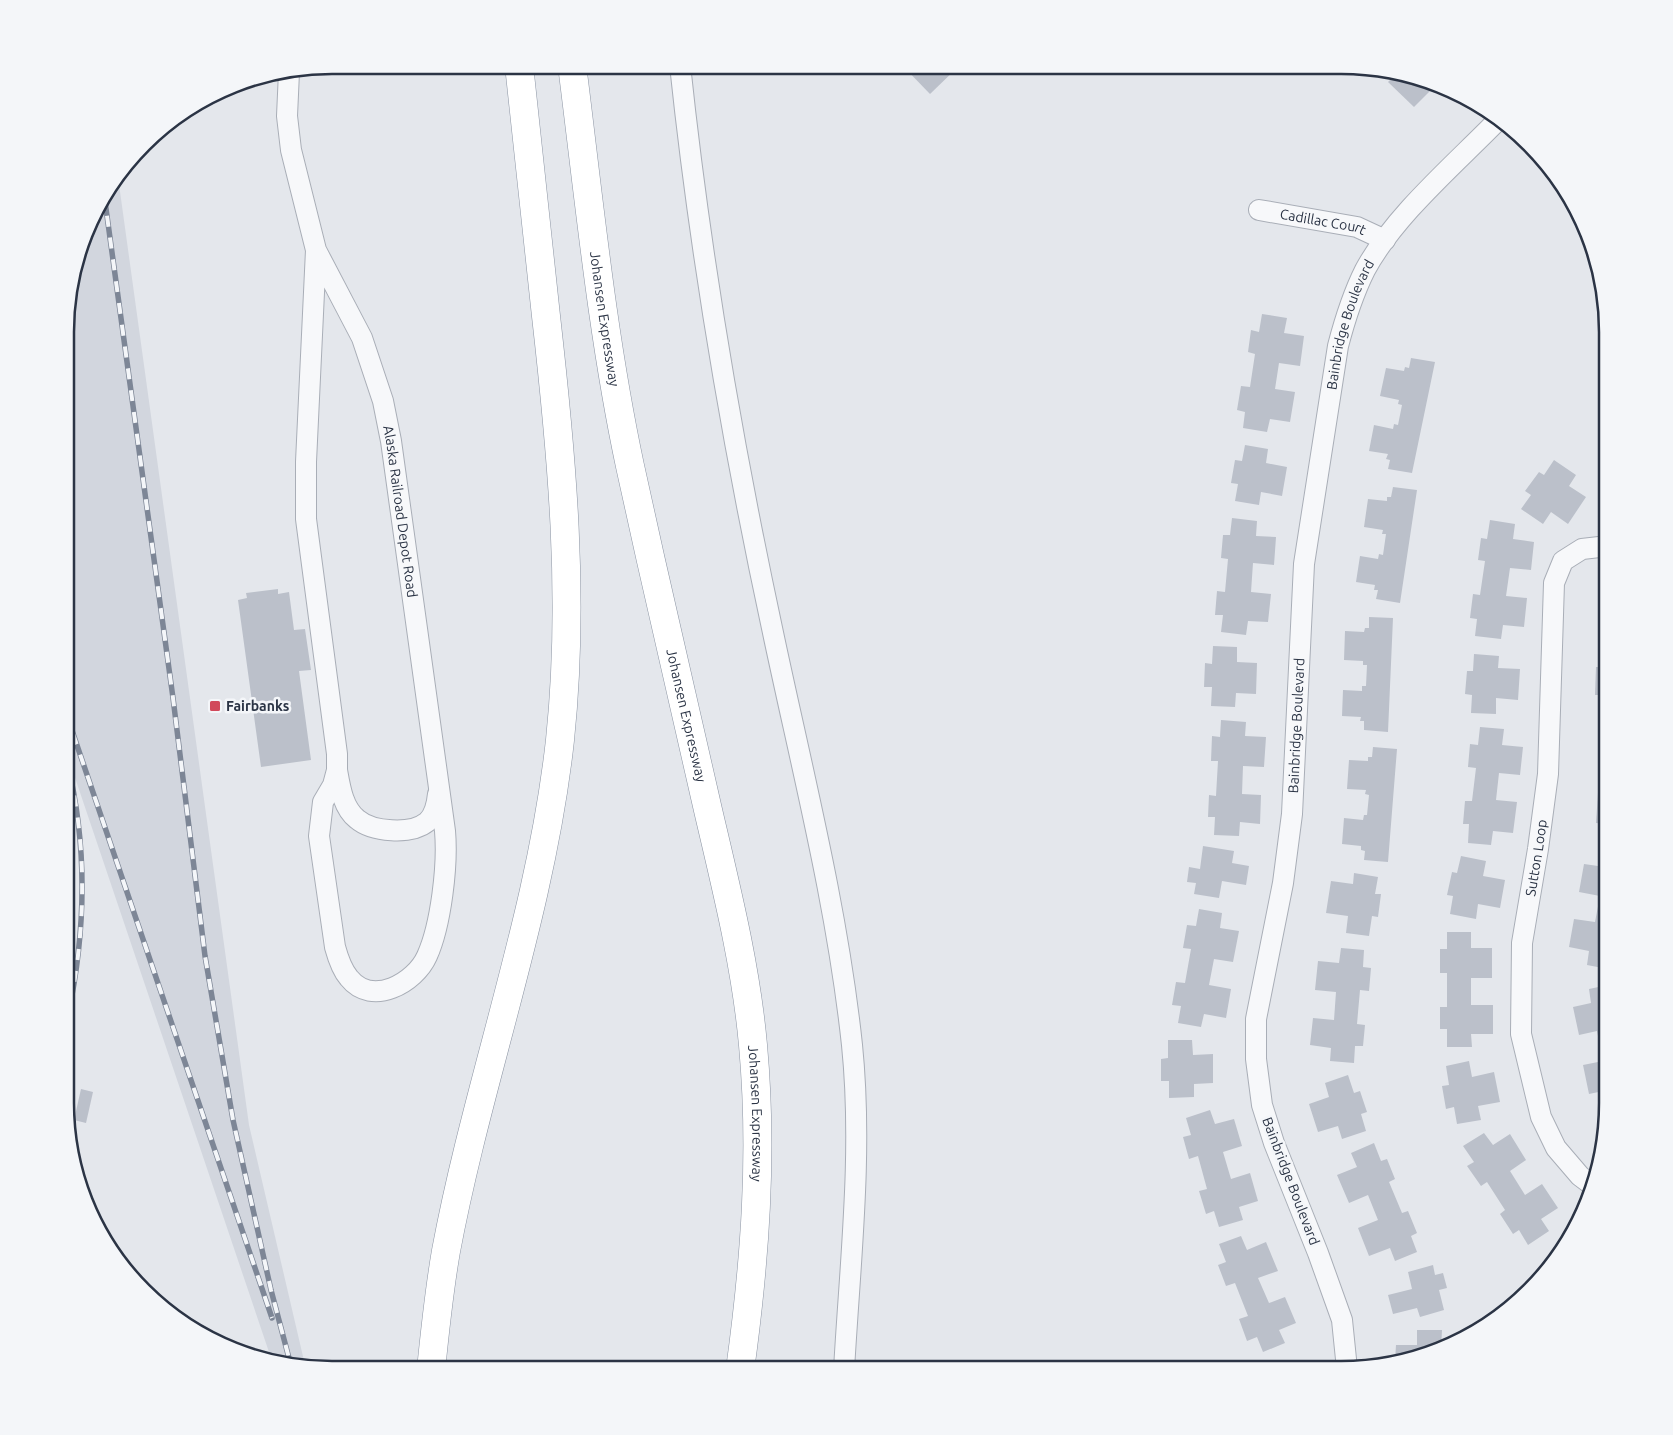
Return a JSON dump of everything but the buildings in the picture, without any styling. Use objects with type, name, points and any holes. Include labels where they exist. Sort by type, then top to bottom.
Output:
[{"type":"highway","points":[[432,1361],[437,1309],[454,1214],[536,884],[550,810],[560,739],[566,651],[567,587],[563,492],[554,383],[520,74]]},
{"type":"highway","name":"Johansen Expressway","points":[[573,74],[594,245],[629,463],[730,905],[753,1043],[757,1105],[756,1224],[752,1282],[741,1361]]},
{"type":"street","points":[[681,74],[712,317],[771,625],[828,884],[852,1046],[856,1157],[845,1361]]},
{"type":"street","name":"Alaska Railroad Depot Road","points":[[289,78],[287,116],[291,150],[316,250],[362,338],[383,401],[391,441],[447,852],[445,878],[427,956],[417,971],[405,983],[390,989],[373,991],[360,988],[349,979],[340,963],[335,947],[319,836],[323,802],[333,785],[337,770]]},
{"type":"street","name":"Bainbridge Boulevard","points":[[1346,1361],[1342,1320],[1318,1253],[1274,1143],[1262,1104],[1256,1059],[1256,1019],[1284,883],[1292,814],[1304,564],[1338,346],[1348,310],[1366,269],[1395,226],[1494,124]]},
{"type":"street","name":"Cadillac Court","points":[[1259,210],[1357,228],[1386,240]]},
{"type":"street","name":"Alaska Railroad Depot Road","points":[[316,250],[306,470],[306,519],[340,788],[349,811],[357,820],[379,828],[408,828],[426,823],[436,806],[439,787]]},
{"type":"street","name":"Sutton Loop","points":[[1587,1181],[1580,1176],[1556,1148],[1541,1117],[1521,1034],[1520,996],[1522,943],[1538,849],[1548,774],[1554,583],[1563,561],[1582,549],[1599,547]]},
{"type":"shaded area","points":[[119,185],[249,1125],[304,1360],[269,1353],[74,775],[74,314],[87,248],[100,217]]},
{"type":"railway","points":[[106,206],[173,698],[205,956],[233,1120],[271,1290],[289,1357]]},
{"type":"railway","points":[[74,736],[272,1318]]},
{"type":"railway","points":[[74,797],[79,825],[82,891],[81,925],[74,985]]},
{"type":"place","name":"Fairbanks","points":[[215,706]]}]
